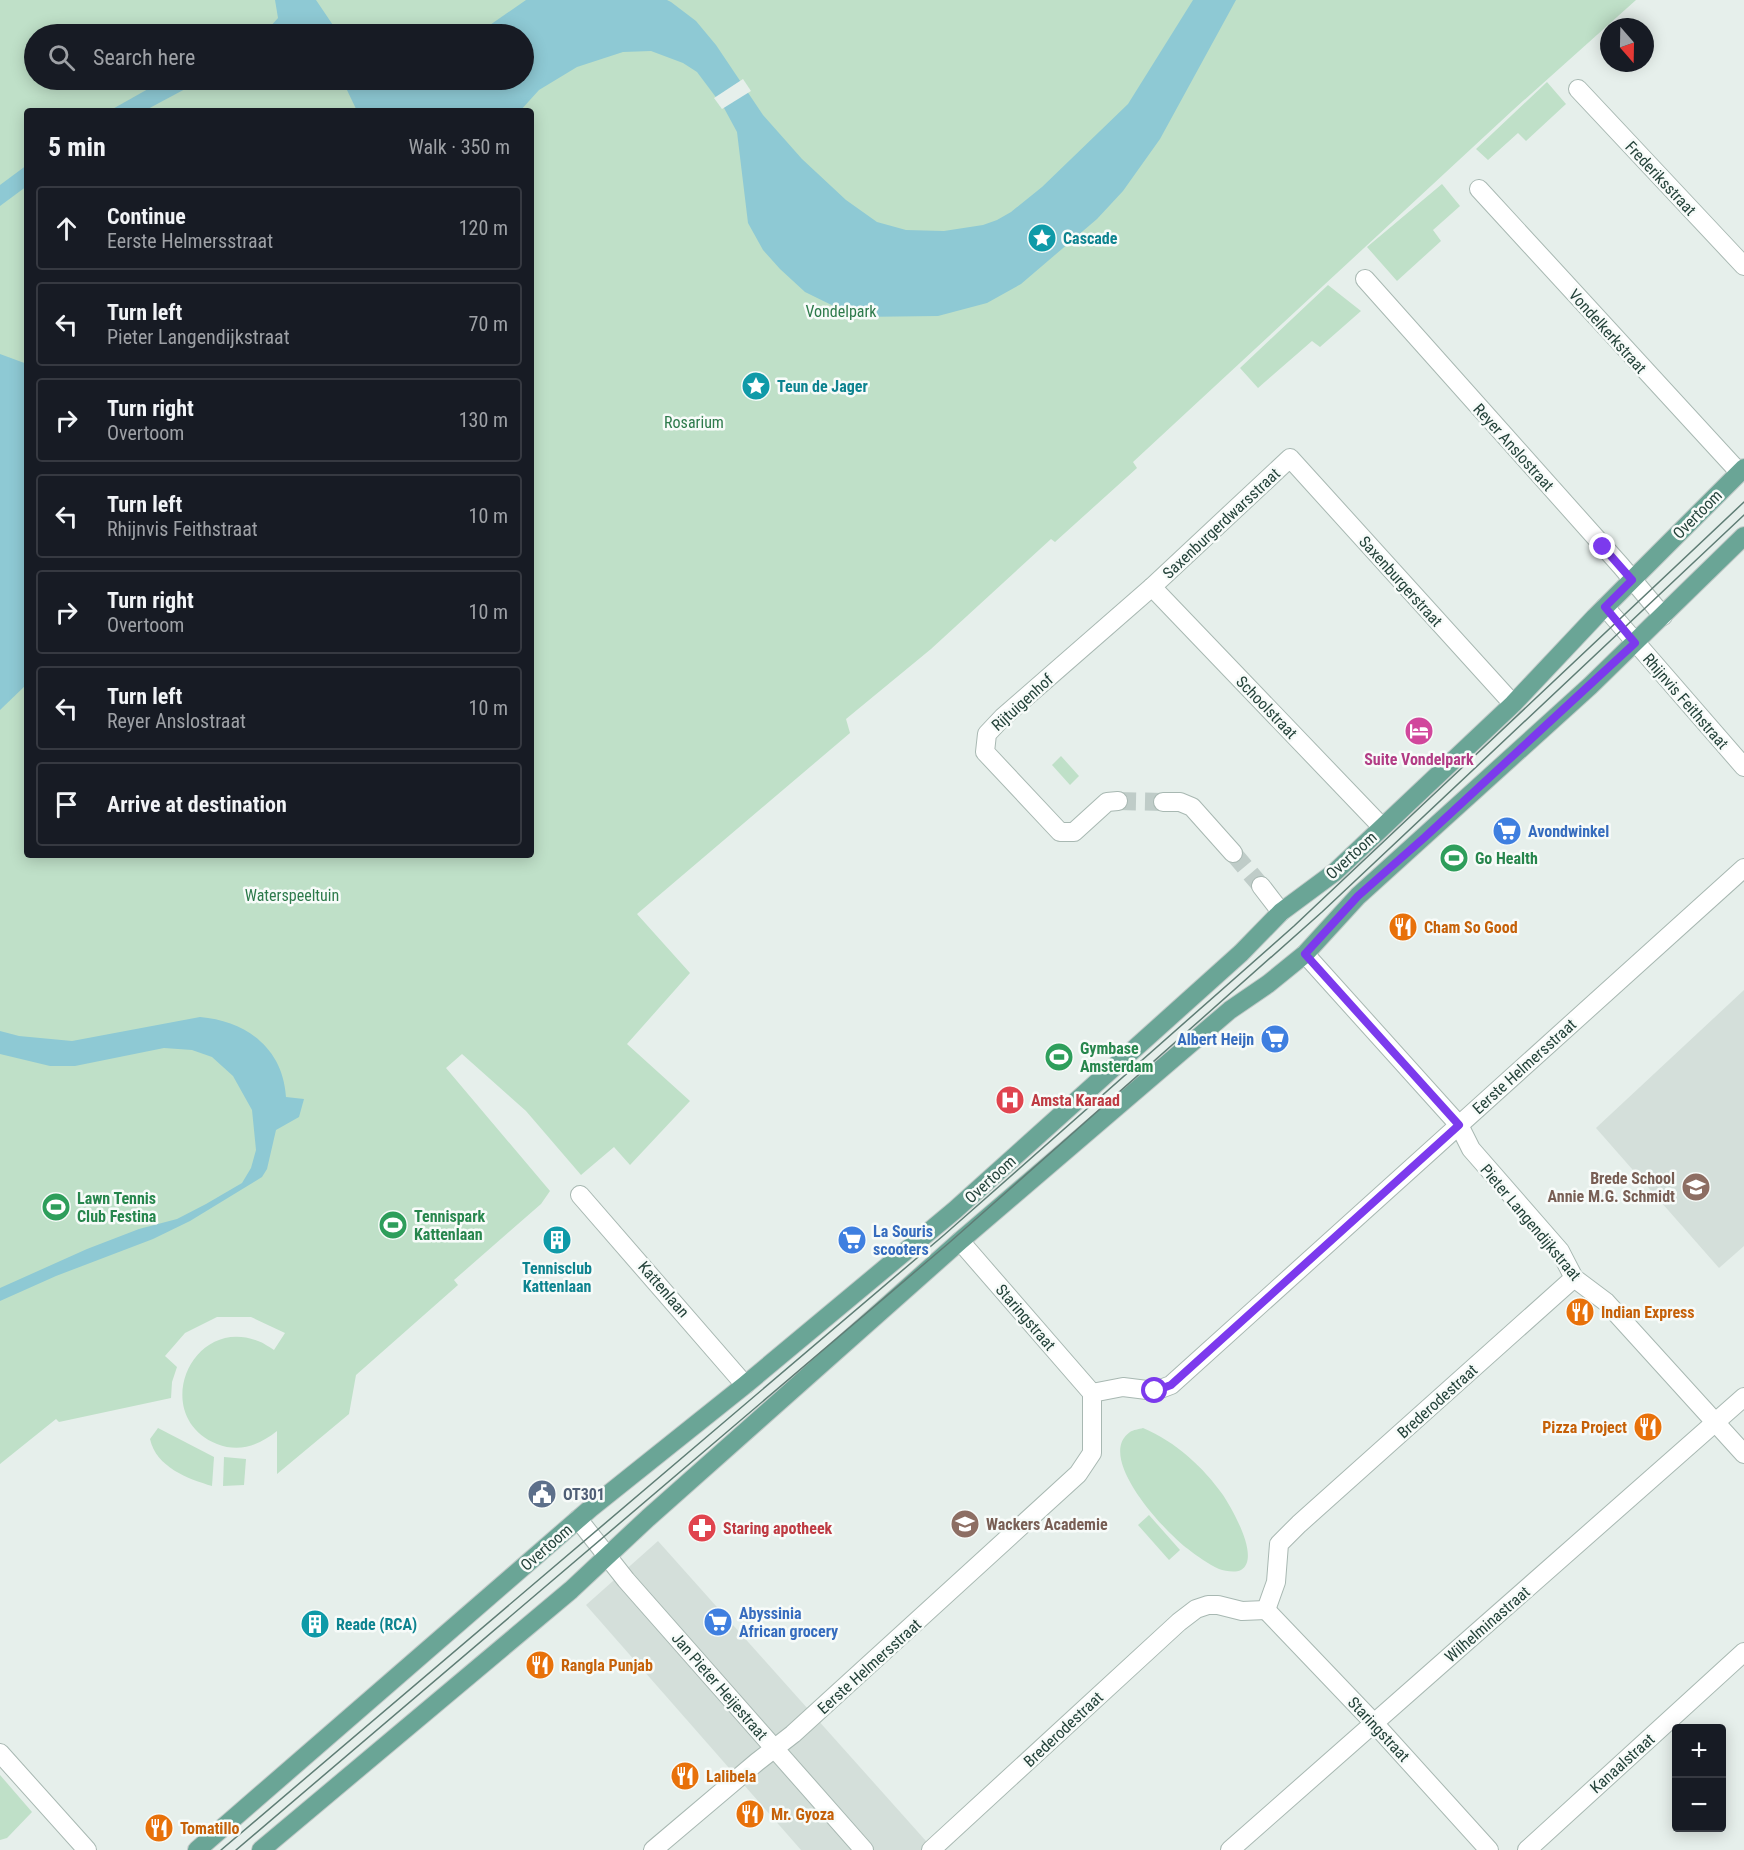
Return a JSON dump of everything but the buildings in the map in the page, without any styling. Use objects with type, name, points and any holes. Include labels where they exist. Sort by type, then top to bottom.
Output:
[{"type":"main road","name":"Overtoom","points":[[197,1850],[624,1480],[745,1385],[955,1210],[1241,953],[1281,912],[1335,873],[1513,704],[1741,470]]},
{"type":"main road","name":"Overtoom","points":[[261,1850],[571,1590],[960,1241],[1230,1010],[1268,984],[1305,954],[1358,896],[1635,643],[1744,536]]},
{"type":"street","name":"Frederiksstraat","points":[[1578,89],[1744,266]]},
{"type":"street","name":"Vondelkerkstraat","points":[[1479,189],[1741,470]]},
{"type":"street","name":"Reyer Anslostraat","points":[[1365,279],[1663,616]]},
{"type":"street","name":"Saxenburgerdwarsstraat","points":[[1152,587],[1290,458]]},
{"type":"street","name":"Saxenburgerstraat","points":[[1290,458],[1513,704]]},
{"type":"street","name":"Rijtuigenhof","points":[[1118,801],[1107,802],[1074,832],[1060,832],[985,752],[987,734],[1003,717],[1152,587]]},
{"type":"street","name":"Schoolstraat","points":[[1152,587],[1382,827]]},
{"type":"street","name":"Rhijnvis Feithstraat","points":[[1605,607],[1744,767]]},
{"type":"street","points":[[1163,802],[1180,802],[1192,807],[1233,853]]},
{"type":"street","name":"Eerste Helmersstraat","points":[[653,1850],[793,1734],[1078,1474],[1092,1453],[1092,1394],[1123,1387],[1155,1391],[1171,1385],[1744,868]]},
{"type":"street","points":[[1261,886],[1281,912]]},
{"type":"street","name":"Pieter Langendijkstraat","points":[[1305,954],[1459,1125],[1471,1149],[1560,1251],[1574,1278],[1606,1302],[1744,1454]]},
{"type":"street","name":"Kattenlaan","points":[[580,1195],[684,1312],[745,1385]]},
{"type":"street","name":"Staringstraat","points":[[960,1241],[1092,1394]]},
{"type":"street","name":"Brederodestraat","points":[[931,1850],[1196,1609],[1218,1605],[1242,1611],[1266,1610],[1276,1582],[1279,1544],[1574,1278]]},
{"type":"street","name":"Wilhelminastraat","points":[[1230,1850],[1744,1397]]},
{"type":"street","name":"Jan Pieter Heijestraat","points":[[578,1519],[626,1580],[864,1850]]},
{"type":"street","name":"Staringstraat","points":[[1266,1610],[1374,1723],[1489,1850]]},
{"type":"street","name":"Kanaalstraat","points":[[1527,1850],[1744,1652]]},
{"type":"street","points":[[0,1753],[87,1850]]},
{"type":"shaded area","name":"Brede School Annie M.G. Schmidt","points":[[1744,990],[1744,1246],[1719,1268],[1596,1128]]},
{"type":"shaded area","points":[[658,1541],[934,1850],[801,1850],[586,1605]]},
{"type":"green space","name":"Vondelpark","points":[[0,0],[1636,0],[1616,18],[1600,18],[1600,32],[1133,462],[1137,468],[1055,542],[1051,539],[931,649],[846,719],[850,733],[637,914],[690,973],[627,1044],[690,1101],[630,1165],[614,1147],[581,1175],[526,1111],[462,1054],[446,1068],[550,1191],[541,1204],[454,1280],[458,1285],[356,1375],[349,1414],[277,1474],[277,1431],[256,1444],[234,1448],[217,1444],[196,1430],[185,1412],[182,1392],[187,1372],[198,1355],[214,1342],[234,1337],[258,1341],[274,1350],[285,1333],[251,1317],[217,1317],[185,1333],[165,1356],[177,1367],[172,1382],[171,1398],[59,1422],[56,1419],[0,1464]]},
{"type":"green space","points":[[1547,82],[1566,104],[1526,141],[1518,133],[1488,160],[1476,149]]},
{"type":"green space","points":[[1442,184],[1460,206],[1433,230],[1441,241],[1397,281],[1367,247]]},
{"type":"green space","points":[[1328,285],[1361,311],[1320,347],[1312,341],[1258,388],[1240,368]]},
{"type":"green space","points":[[1061,756],[1079,776],[1070,785],[1052,765]]},
{"type":"green space","points":[[158,1428],[214,1457],[212,1486],[183,1475],[159,1457],[150,1439]]},
{"type":"green space","points":[[1143,1428],[1167,1440],[1188,1456],[1223,1495],[1238,1522],[1246,1545],[1248,1555],[1246,1564],[1241,1570],[1233,1572],[1219,1569],[1195,1554],[1165,1528],[1138,1494],[1127,1476],[1121,1459],[1121,1444],[1130,1432]]},
{"type":"green space","points":[[224,1457],[246,1459],[244,1485],[223,1486]]},
{"type":"green space","points":[[1149,1515],[1180,1550],[1169,1560],[1138,1525]]},
{"type":"green space","points":[[0,1775],[32,1812],[7,1838],[0,1840]]},
{"type":"water","points":[[275,0],[316,0],[332,24],[273,24],[278,18]]},
{"type":"water","points":[[526,0],[667,0],[696,21],[716,45],[763,115],[802,159],[846,200],[877,222],[906,230],[944,231],[983,225],[997,220],[1011,212],[1042,187],[1128,104],[1193,0],[1236,0],[1160,139],[1123,191],[1097,219],[1021,284],[987,303],[938,316],[856,317],[805,292],[780,269],[763,250],[748,223],[737,132],[724,108],[697,72],[683,63],[651,51],[623,52],[577,67],[539,90],[523,108],[356,108],[347,90],[534,90],[534,24],[491,24]]},
{"type":"water","points":[[146,90],[183,90],[150,108],[114,108]]},
{"type":"water","points":[[24,167],[24,188],[0,206],[0,185]]},
{"type":"water","points":[[0,354],[24,363],[24,687],[0,710]]},
{"type":"water","points":[[200,1017],[232,1024],[259,1040],[278,1064],[286,1097],[304,1099],[299,1117],[276,1130],[267,1169],[262,1177],[190,1221],[153,1239],[56,1276],[0,1301],[0,1288],[87,1249],[139,1229],[177,1219],[242,1183],[251,1168],[256,1150],[252,1110],[233,1076],[212,1057],[192,1050],[164,1048],[75,1066],[50,1066],[0,1054],[0,1031],[19,1036],[72,1041]]},
{"type":"pier","points":[[743,79],[751,91],[722,109],[714,98]]},
{"type":"tunnel","points":[[1118,801],[1163,802]]},
{"type":"tunnel","points":[[1233,853],[1261,886]]},
{"type":"tram line","points":[[221,1850],[944,1235],[1294,926],[1744,502]]},
{"type":"tram line","points":[[236,1850],[950,1242],[1322,912],[1744,515]]},
{"type":"place","name":"Cascade","points":[[1042,238]]},
{"type":"place","name":"Teun de Jager","points":[[756,386]]},
{"type":"place","name":"Suite Vondelpark","points":[[1419,731]]},
{"type":"place","name":"Avondwinkel","points":[[1507,831]]},
{"type":"place","name":"Go Health","points":[[1454,858]]},
{"type":"place","name":"Cham So Good","points":[[1403,927]]},
{"type":"place","name":"Albert Heijn","points":[[1275,1039]]},
{"type":"place","name":"Gymbase Amsterdam","points":[[1059,1057]]},
{"type":"place","name":"Amsta Karaad","points":[[1010,1100]]},
{"type":"place","name":"Brede School Annie M.G. Schmidt","points":[[1696,1187]]},
{"type":"place","name":"Lawn Tennis Club Festina","points":[[56,1207]]},
{"type":"place","name":"Tennispark Kattenlaan","points":[[393,1225]]},
{"type":"place","name":"Tennisclub Kattenlaan","points":[[557,1240]]},
{"type":"place","name":"La Souris scooters","points":[[852,1240]]},
{"type":"place","name":"Indian Express","points":[[1580,1312]]},
{"type":"place","name":"Pizza Project","points":[[1648,1427]]},
{"type":"place","name":"OT301","points":[[542,1494]]},
{"type":"place","name":"Wackers Academie","points":[[965,1524]]},
{"type":"place","name":"Staring apotheek","points":[[702,1528]]},
{"type":"place","name":"Abyssinia African grocery","points":[[718,1622]]},
{"type":"place","name":"Reade (RCA)","points":[[315,1624]]},
{"type":"place","name":"Rangla Punjab","points":[[540,1665]]},
{"type":"place","name":"Lalibela","points":[[685,1776]]},
{"type":"place","name":"Mr. Gyoza","points":[[750,1814]]},
{"type":"place","name":"Tomatillo","points":[[159,1828]]},
{"type":"route","points":[[1155,1391],[1171,1385],[1459,1125],[1305,954],[1358,896],[1635,643],[1605,607],[1632,580],[1603,547]]},
{"type":"park label","name":"Rosarium","points":[[694,422]]},
{"type":"park label","name":"Waterspeeltuin","points":[[292,895]]}]
